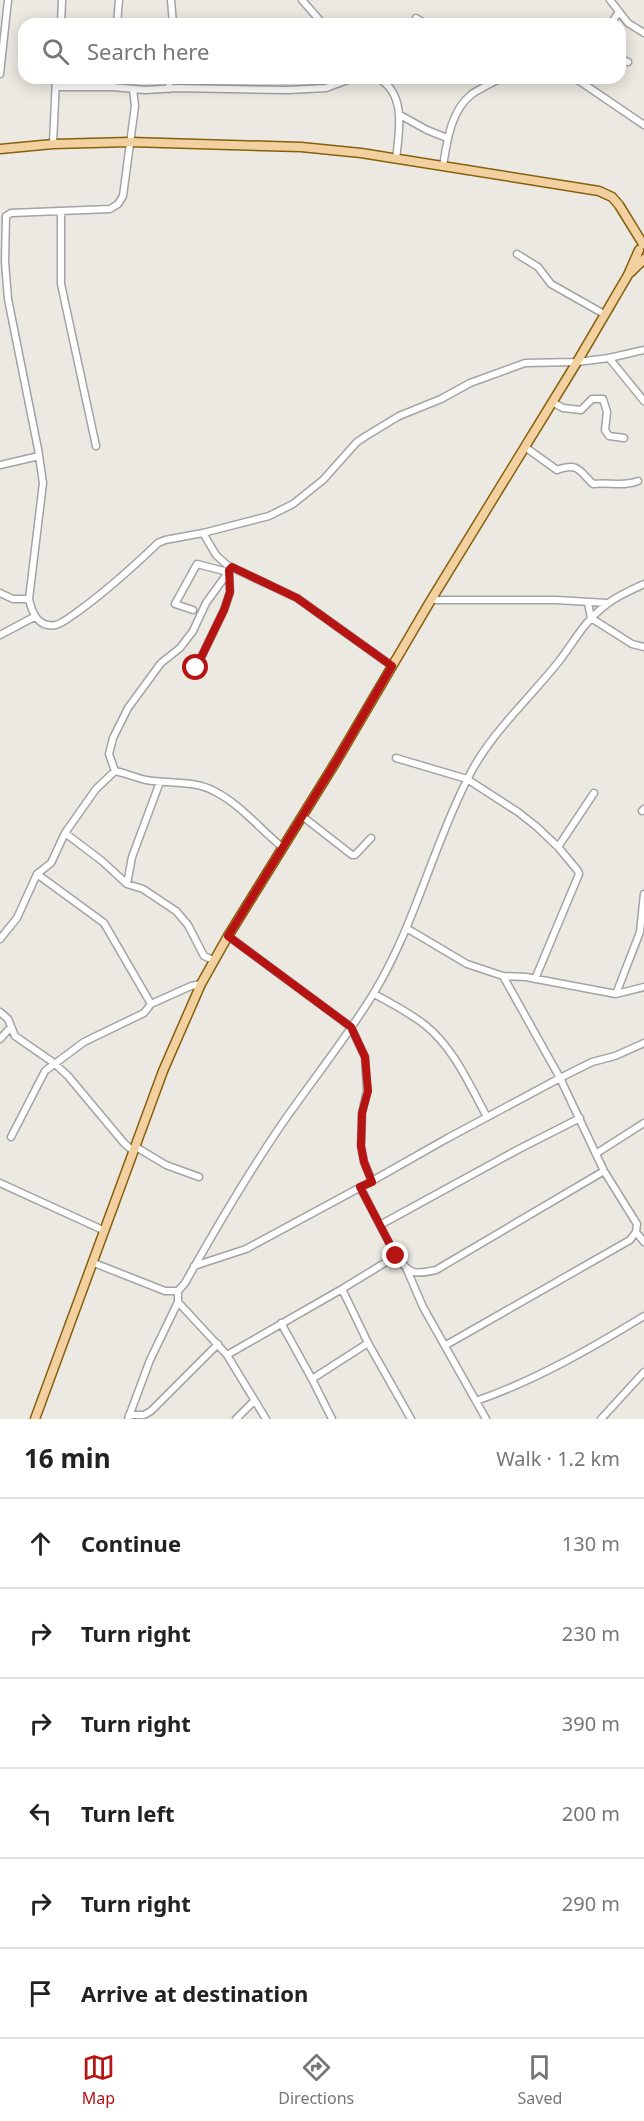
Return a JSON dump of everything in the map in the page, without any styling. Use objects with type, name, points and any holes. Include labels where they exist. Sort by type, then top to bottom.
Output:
[{"type":"main road","points":[[0,149],[53,144],[130,142],[301,147],[599,190],[612,197],[619,205],[633,228],[642,250],[577,362],[213,960],[173,1045],[94,1263],[34,1419]]},
{"type":"street","points":[[0,74],[1,31],[8,0]]},
{"type":"street","points":[[61,18],[62,0]]},
{"type":"street","points":[[118,18],[119,0]]},
{"type":"street","points":[[171,0],[173,18]]},
{"type":"street","points":[[302,0],[317,18]]},
{"type":"street","points":[[610,0],[623,18]]},
{"type":"street","points":[[615,18],[618,13]]},
{"type":"street","points":[[626,21],[644,33]]},
{"type":"street","points":[[169,84],[169,88]]},
{"type":"street","points":[[53,144],[56,87],[288,90],[326,87],[335,84]]},
{"type":"street","points":[[386,84],[394,95],[400,115],[396,159]]},
{"type":"street","points":[[443,166],[447,138],[460,106],[472,94],[490,84]]},
{"type":"street","points":[[584,84],[644,125]]},
{"type":"street","points":[[133,89],[135,106],[123,196],[118,204],[110,209],[11,213],[3,216],[8,299],[43,483],[29,599],[34,617],[49,624],[57,625],[65,621],[100,596],[158,543],[268,516],[293,504],[323,480],[366,436],[399,416],[441,399],[470,383],[525,363],[577,362],[644,350]]},
{"type":"street","points":[[400,115],[447,138]]},
{"type":"street","points":[[61,211],[61,284],[96,446]]},
{"type":"street","points":[[517,254],[538,267],[551,284],[604,314]]},
{"type":"street","points":[[609,358],[644,401]]},
{"type":"street","points":[[552,402],[563,408],[581,410],[592,399],[603,399],[607,412],[605,430],[609,436],[624,438]]},
{"type":"street","points":[[525,447],[557,470],[569,465],[580,469],[593,484],[606,482],[626,486],[638,482]]},
{"type":"street","points":[[0,465],[39,456]]},
{"type":"street","points":[[196,668],[224,610],[230,592],[229,570],[216,555],[203,533]]},
{"type":"street","points":[[194,610],[175,604],[197,564],[229,570],[297,598],[392,666]]},
{"type":"street","points":[[115,771],[109,754],[113,738],[128,708],[161,663],[180,648],[193,631],[206,603],[229,570]]},
{"type":"street","points":[[218,1344],[151,1411],[144,1415],[129,1417],[150,1360],[178,1302],[178,1291],[221,1219],[284,1122],[374,994],[408,929],[467,779],[488,746],[557,664],[591,618],[608,603],[644,584]]},
{"type":"street","points":[[0,593],[13,599],[29,599]]},
{"type":"street","points":[[431,600],[556,600],[608,603]]},
{"type":"street","points":[[588,603],[591,618],[632,644],[644,647]]},
{"type":"street","points":[[0,635],[34,617]]},
{"type":"street","points":[[396,758],[467,779],[518,812],[558,847],[576,867],[579,874],[536,979]]},
{"type":"street","points":[[115,771],[132,774],[143,780],[189,783],[214,790],[282,847]]},
{"type":"street","points":[[0,939],[17,918],[37,874],[51,863],[65,833],[96,789],[115,771]]},
{"type":"street","points":[[127,884],[132,857],[160,782]]},
{"type":"street","points":[[558,847],[594,793]]},
{"type":"street","points":[[302,816],[352,855],[355,855],[371,838]]},
{"type":"street","points":[[65,833],[102,861],[127,884],[143,889],[176,911],[188,925],[204,956],[213,960]]},
{"type":"street","points":[[37,874],[104,923],[151,1004]]},
{"type":"street","points":[[616,994],[640,932],[644,894]]},
{"type":"street","points":[[408,929],[467,964],[503,976],[536,979],[616,994],[644,987]]},
{"type":"street","points":[[228,936],[351,1027],[365,1057],[368,1091],[362,1113],[361,1146],[364,1162],[372,1182]]},
{"type":"street","points":[[446,1345],[630,1240],[636,1232],[637,1224],[604,1171],[560,1078],[503,976]]},
{"type":"street","points":[[11,1137],[41,1077],[54,1063],[84,1042],[144,1013],[151,1004],[191,986],[201,984]]},
{"type":"street","points":[[374,994],[426,1025],[454,1059],[487,1117]]},
{"type":"street","points":[[0,1012],[8,1019],[15,1036],[54,1063],[68,1076],[124,1143],[166,1165],[199,1177]]},
{"type":"street","points":[[0,1039],[11,1027]]},
{"type":"street","points":[[194,1266],[246,1249],[560,1078],[592,1062],[615,1056],[644,1043]]},
{"type":"street","points":[[380,1225],[580,1118]]},
{"type":"street","points":[[597,1153],[644,1123]]},
{"type":"street","points":[[407,1270],[418,1274],[436,1270],[604,1171]]},
{"type":"street","points":[[0,1184],[105,1231]]},
{"type":"street","points":[[360,1187],[396,1256],[407,1270],[423,1307],[486,1419]]},
{"type":"street","points":[[636,1232],[644,1242]]},
{"type":"street","points":[[227,1355],[396,1256]]},
{"type":"street","points":[[94,1263],[165,1291],[178,1291]]},
{"type":"street","points":[[342,1289],[368,1343],[411,1419]]},
{"type":"street","points":[[178,1302],[227,1355],[266,1419]]},
{"type":"street","points":[[476,1401],[508,1390],[550,1369],[593,1347],[644,1316]]},
{"type":"street","points":[[281,1323],[332,1419]]},
{"type":"street","points":[[312,1379],[368,1343]]},
{"type":"street","points":[[601,1419],[644,1372]]},
{"type":"street","points":[[236,1419],[254,1401]]},
{"type":"route","points":[[196,668],[224,610],[230,592],[229,570],[232,567],[297,598],[392,666],[228,936],[351,1027],[357,1037],[365,1057],[368,1091],[362,1113],[361,1146],[364,1162],[372,1182],[360,1187],[396,1256]]}]
